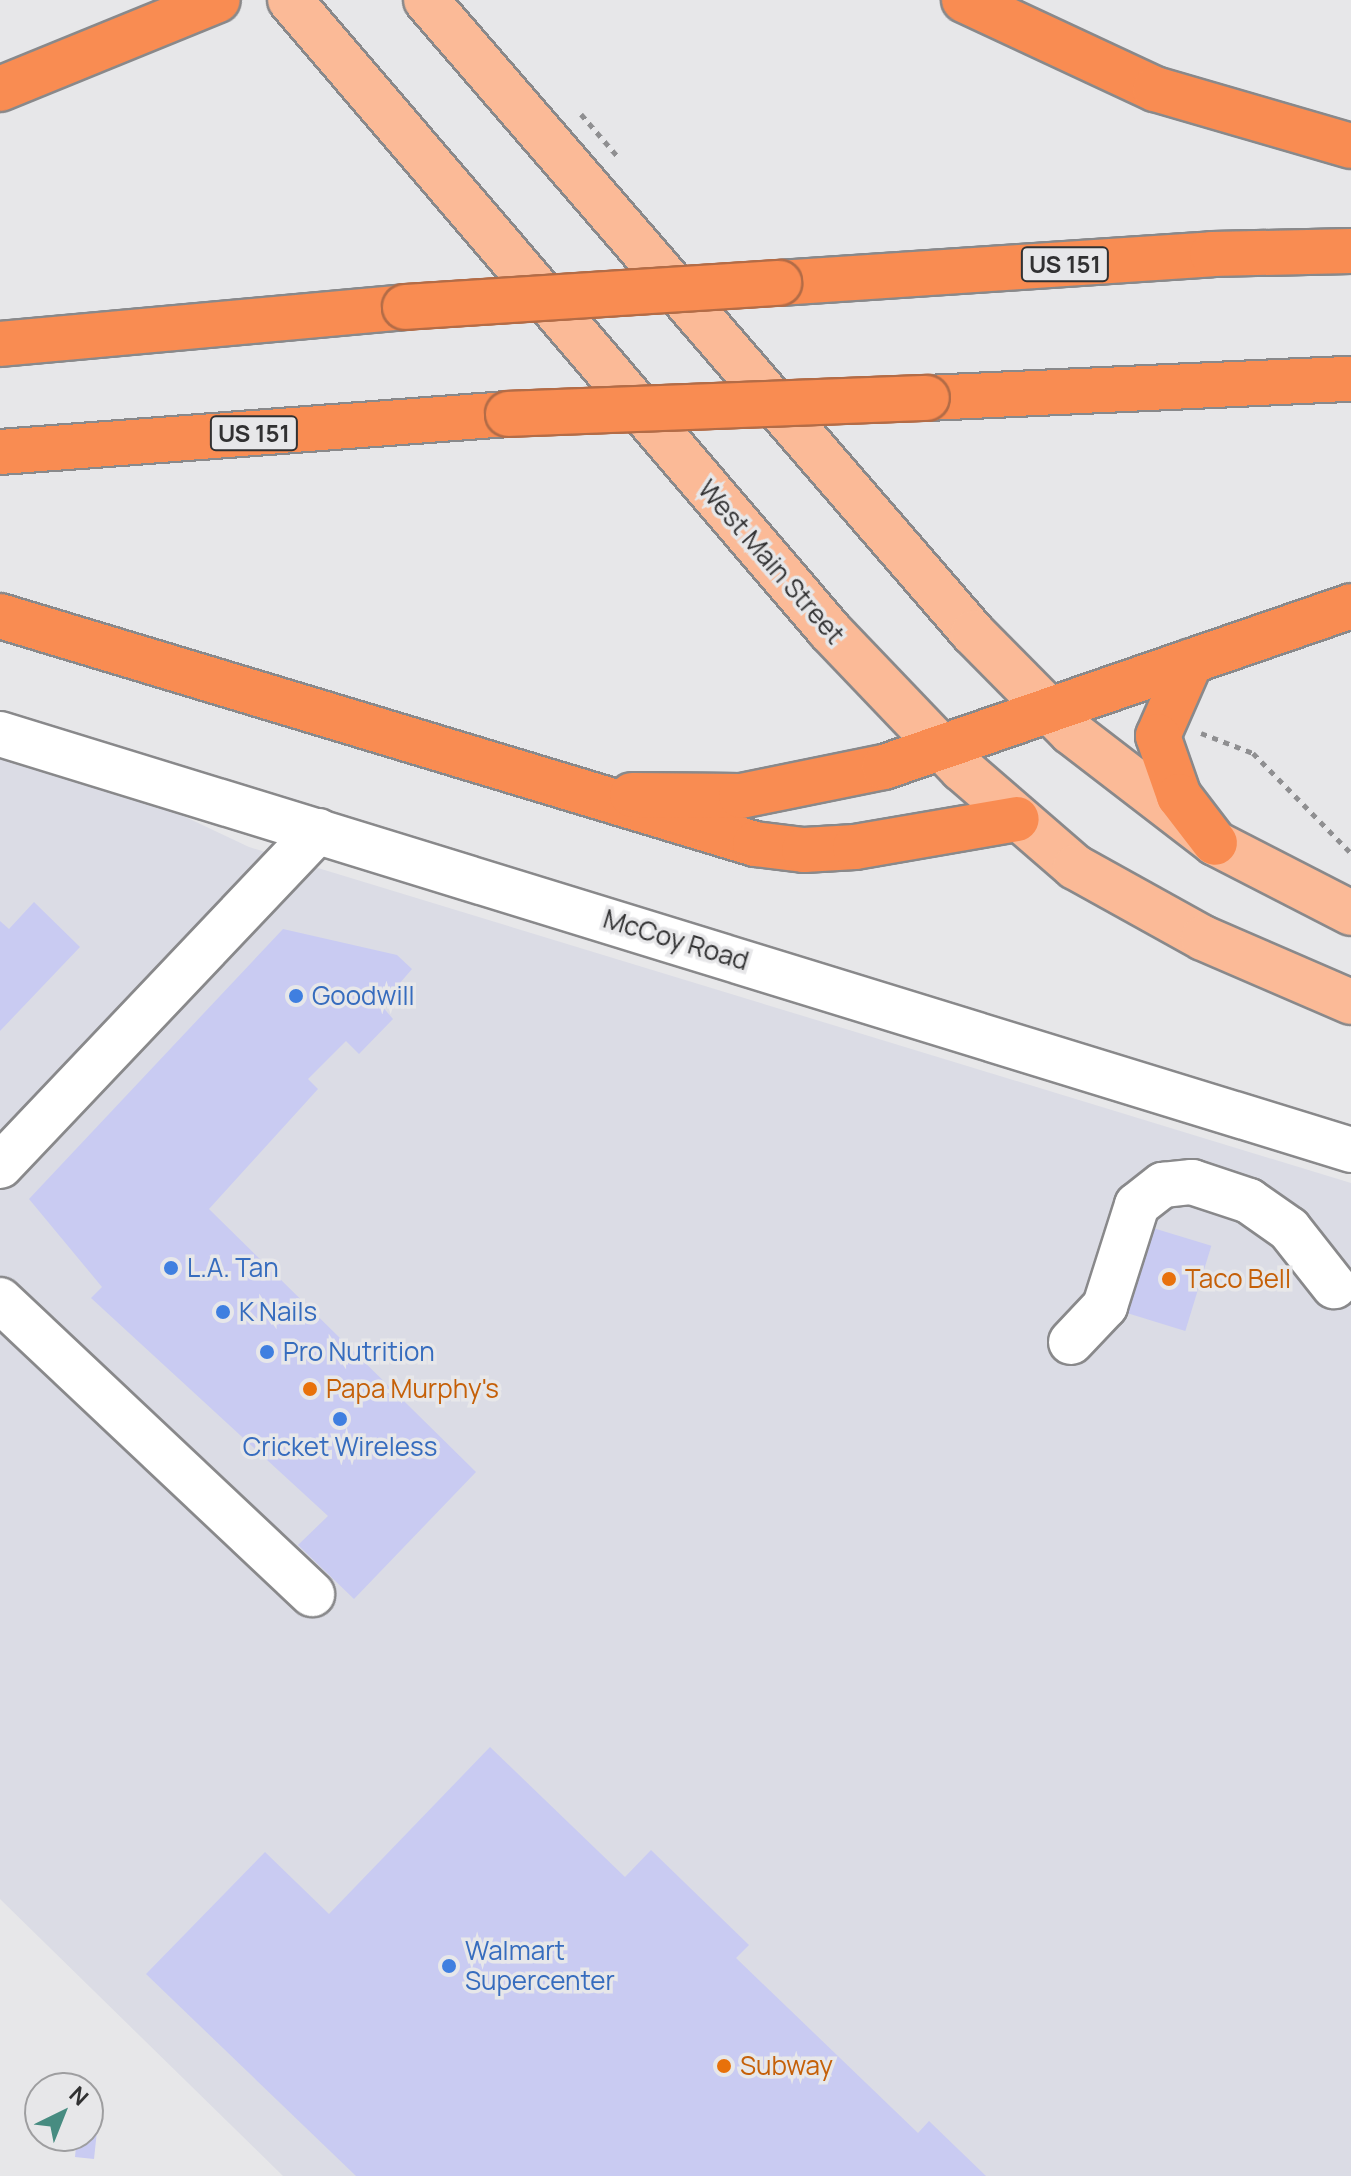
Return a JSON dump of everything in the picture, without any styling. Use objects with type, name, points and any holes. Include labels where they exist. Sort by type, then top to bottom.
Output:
[{"type":"highway","points":[[77,55],[126,0]]},
{"type":"highway","points":[[0,89],[218,0]]},
{"type":"highway","points":[[964,0],[1155,89],[1351,146]]},
{"type":"highway","name":"US 151","points":[[0,344],[405,307],[1212,254],[1351,251]]},
{"type":"highway","name":"US 151","points":[[0,452],[508,414],[1351,379]]},
{"type":"highway","points":[[614,796],[741,796],[800,788],[884,767],[936,744],[1351,606]]},
{"type":"highway","points":[[0,616],[614,796],[706,832],[804,850],[1017,819]]},
{"type":"highway","points":[[1191,661],[1158,736],[1179,796],[1215,843]]},
{"type":"main road","name":"West Main Street","points":[[290,0],[830,631],[936,744],[1017,819],[1075,867],[1190,931],[1351,1002]]},
{"type":"main road","points":[[426,0],[973,633],[1046,708],[1108,766],[1215,843],[1351,913]]},
{"type":"street","name":"McCoy Road","points":[[0,734],[1351,1150]]},
{"type":"street","points":[[0,1166],[318,831]]},
{"type":"street","points":[[1071,1342],[1105,1306],[1137,1205],[1163,1185],[1192,1182],[1249,1201],[1289,1229],[1334,1286]]},
{"type":"street","points":[[0,1300],[312,1594]]},
{"type":"path","points":[[573,105],[625,165]]},
{"type":"path","points":[[1163,719],[1253,753],[1351,853]]},
{"type":"shaded area","points":[[0,758],[177,813],[249,847],[1351,1183],[1351,2176],[283,2176],[0,1899]]},
{"type":"building","points":[[34,902],[80,947],[0,1031],[0,921],[9,929]]},
{"type":"building","points":[[283,929],[397,955],[412,969],[381,1005],[393,1019],[359,1054],[346,1041],[308,1079],[318,1089],[209,1209],[476,1472],[354,1599],[298,1545],[328,1516],[91,1298],[102,1287],[29,1199]]},
{"type":"building","name":"Taco Bell","points":[[1153,1228],[1211,1246],[1185,1331],[1127,1313]]},
{"type":"building","name":"Walmart Supercenter","points":[[490,1747],[625,1877],[651,1850],[749,1945],[736,1958],[918,2133],[929,2121],[986,2176],[356,2176],[146,1974],[265,1852],[329,1914]]},
{"type":"building","points":[[75,2152],[95,2152],[94,2159],[75,2157]]},
{"type":"place","name":"Goodwill","points":[[296,996]]},
{"type":"place","name":"L.A. Tan","points":[[171,1268]]},
{"type":"place","name":"Taco Bell","points":[[1169,1279]]},
{"type":"place","name":"K Nails","points":[[223,1312]]},
{"type":"place","name":"Pro Nutrition","points":[[267,1352]]},
{"type":"place","name":"Papa Murphy's","points":[[310,1389]]},
{"type":"place","name":"Cricket Wireless","points":[[340,1419]]},
{"type":"place","name":"Walmart Supercenter","points":[[449,1966]]},
{"type":"place","name":"Subway","points":[[724,2066]]}]
